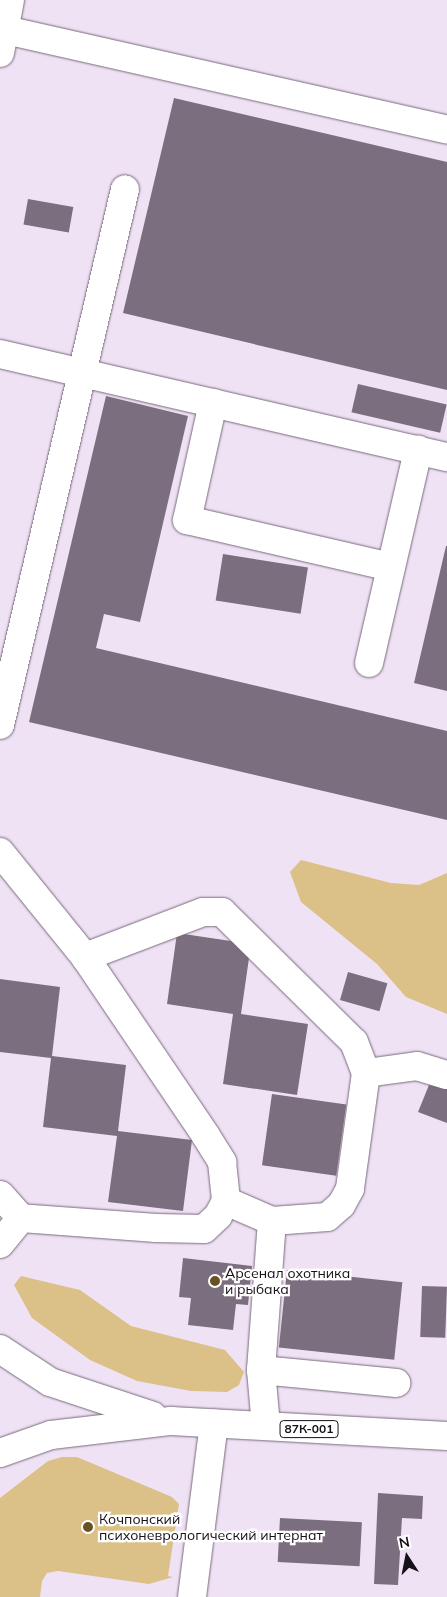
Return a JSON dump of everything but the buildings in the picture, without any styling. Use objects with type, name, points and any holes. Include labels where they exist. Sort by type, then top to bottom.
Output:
[{"type":"main road","points":[[10,0],[2,42],[447,130]]},
{"type":"main road","points":[[0,725],[125,189]]},
{"type":"main road","points":[[0,354],[447,457]]},
{"type":"main road","points":[[212,403],[187,520],[391,567]]},
{"type":"main road","points":[[369,663],[418,450]]},
{"type":"main road","points":[[0,852],[85,957],[222,1162],[226,1201],[218,1216],[204,1229],[21,1218],[0,1195]]},
{"type":"main road","points":[[85,957],[202,912],[222,912],[354,1042],[366,1073],[350,1188],[341,1205],[327,1217],[272,1222],[226,1201]]},
{"type":"main road","points":[[366,1073],[417,1066],[447,1074]]},
{"type":"main road","points":[[0,1244],[21,1218]]},
{"type":"main road","points":[[266,1426],[262,1370],[272,1222]]},
{"type":"main road","name":"87К-001","points":[[0,1350],[50,1382],[171,1421]]},
{"type":"main road","points":[[262,1370],[396,1383]]},
{"type":"main road","name":"87К-001","points":[[0,1453],[51,1435],[171,1421],[447,1436]]},
{"type":"main road","points":[[192,1597],[214,1423]]},
{"type":"shaded area","points":[[301,860],[391,883],[419,885],[447,873],[447,1014],[406,997],[377,964],[301,902],[290,872]]},
{"type":"shaded area","points":[[21,1276],[80,1290],[131,1326],[225,1350],[244,1372],[239,1385],[227,1392],[191,1391],[137,1381],[90,1360],[32,1318],[14,1285]]},
{"type":"shaded area","name":"Кочпонский психоневрологический интернат","points":[[62,1457],[77,1457],[172,1497],[179,1504],[168,1576],[173,1577],[149,1584],[58,1571],[47,1573],[42,1581],[40,1597],[0,1597],[0,1498],[48,1461]]},
{"type":"place","name":"Арсенал охотника и рыбака","points":[[215,1281]]},
{"type":"place","name":"Кочпонский психоневрологический интернат","points":[[88,1527]]}]
